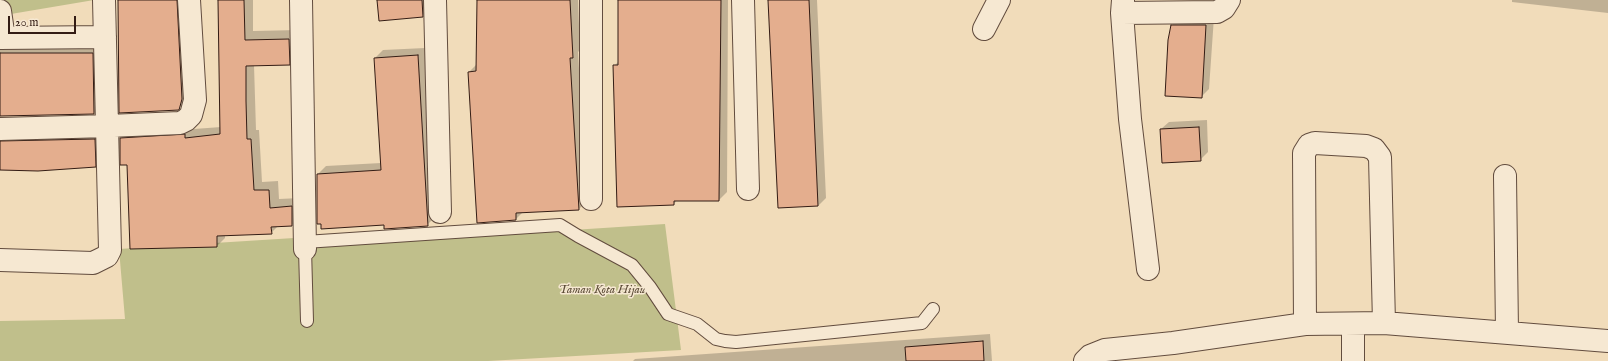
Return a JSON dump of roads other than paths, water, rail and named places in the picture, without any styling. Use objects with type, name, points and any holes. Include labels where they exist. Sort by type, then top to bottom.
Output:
[{"type":"street","points":[[0,260],[93,263],[107,256],[110,250],[104,0]]},
{"type":"street","points":[[0,129],[180,123],[190,115],[195,100],[189,0]]},
{"type":"street","points":[[301,0],[305,245]]},
{"type":"street","points":[[435,0],[440,212]]},
{"type":"street","points":[[591,0],[591,199]]},
{"type":"street","points":[[743,0],[748,189]]},
{"type":"street","points":[[984,29],[999,0]]},
{"type":"street","points":[[1148,269],[1130,119],[1123,7],[1217,12],[1224,8],[1229,0]]},
{"type":"street","points":[[0,11],[2,38],[105,37]]},
{"type":"street","points":[[1305,324],[1304,153],[1308,146],[1315,143],[1366,146],[1374,149],[1380,157],[1384,323]]},
{"type":"street","points":[[1505,176],[1507,332]]},
{"type":"street","points":[[1085,361],[1090,356],[1105,350],[1173,343],[1305,324],[1384,323],[1608,341]]},
{"type":"street","points":[[1352,324],[1353,361]]},
{"type":"lane","points":[[307,321],[305,245],[560,225],[632,265],[650,287],[668,314],[697,324],[716,339],[736,342],[922,323],[933,309]]},
{"type":"park label","name":"Taman Kota Hijau","points":[[602,291]]}]
